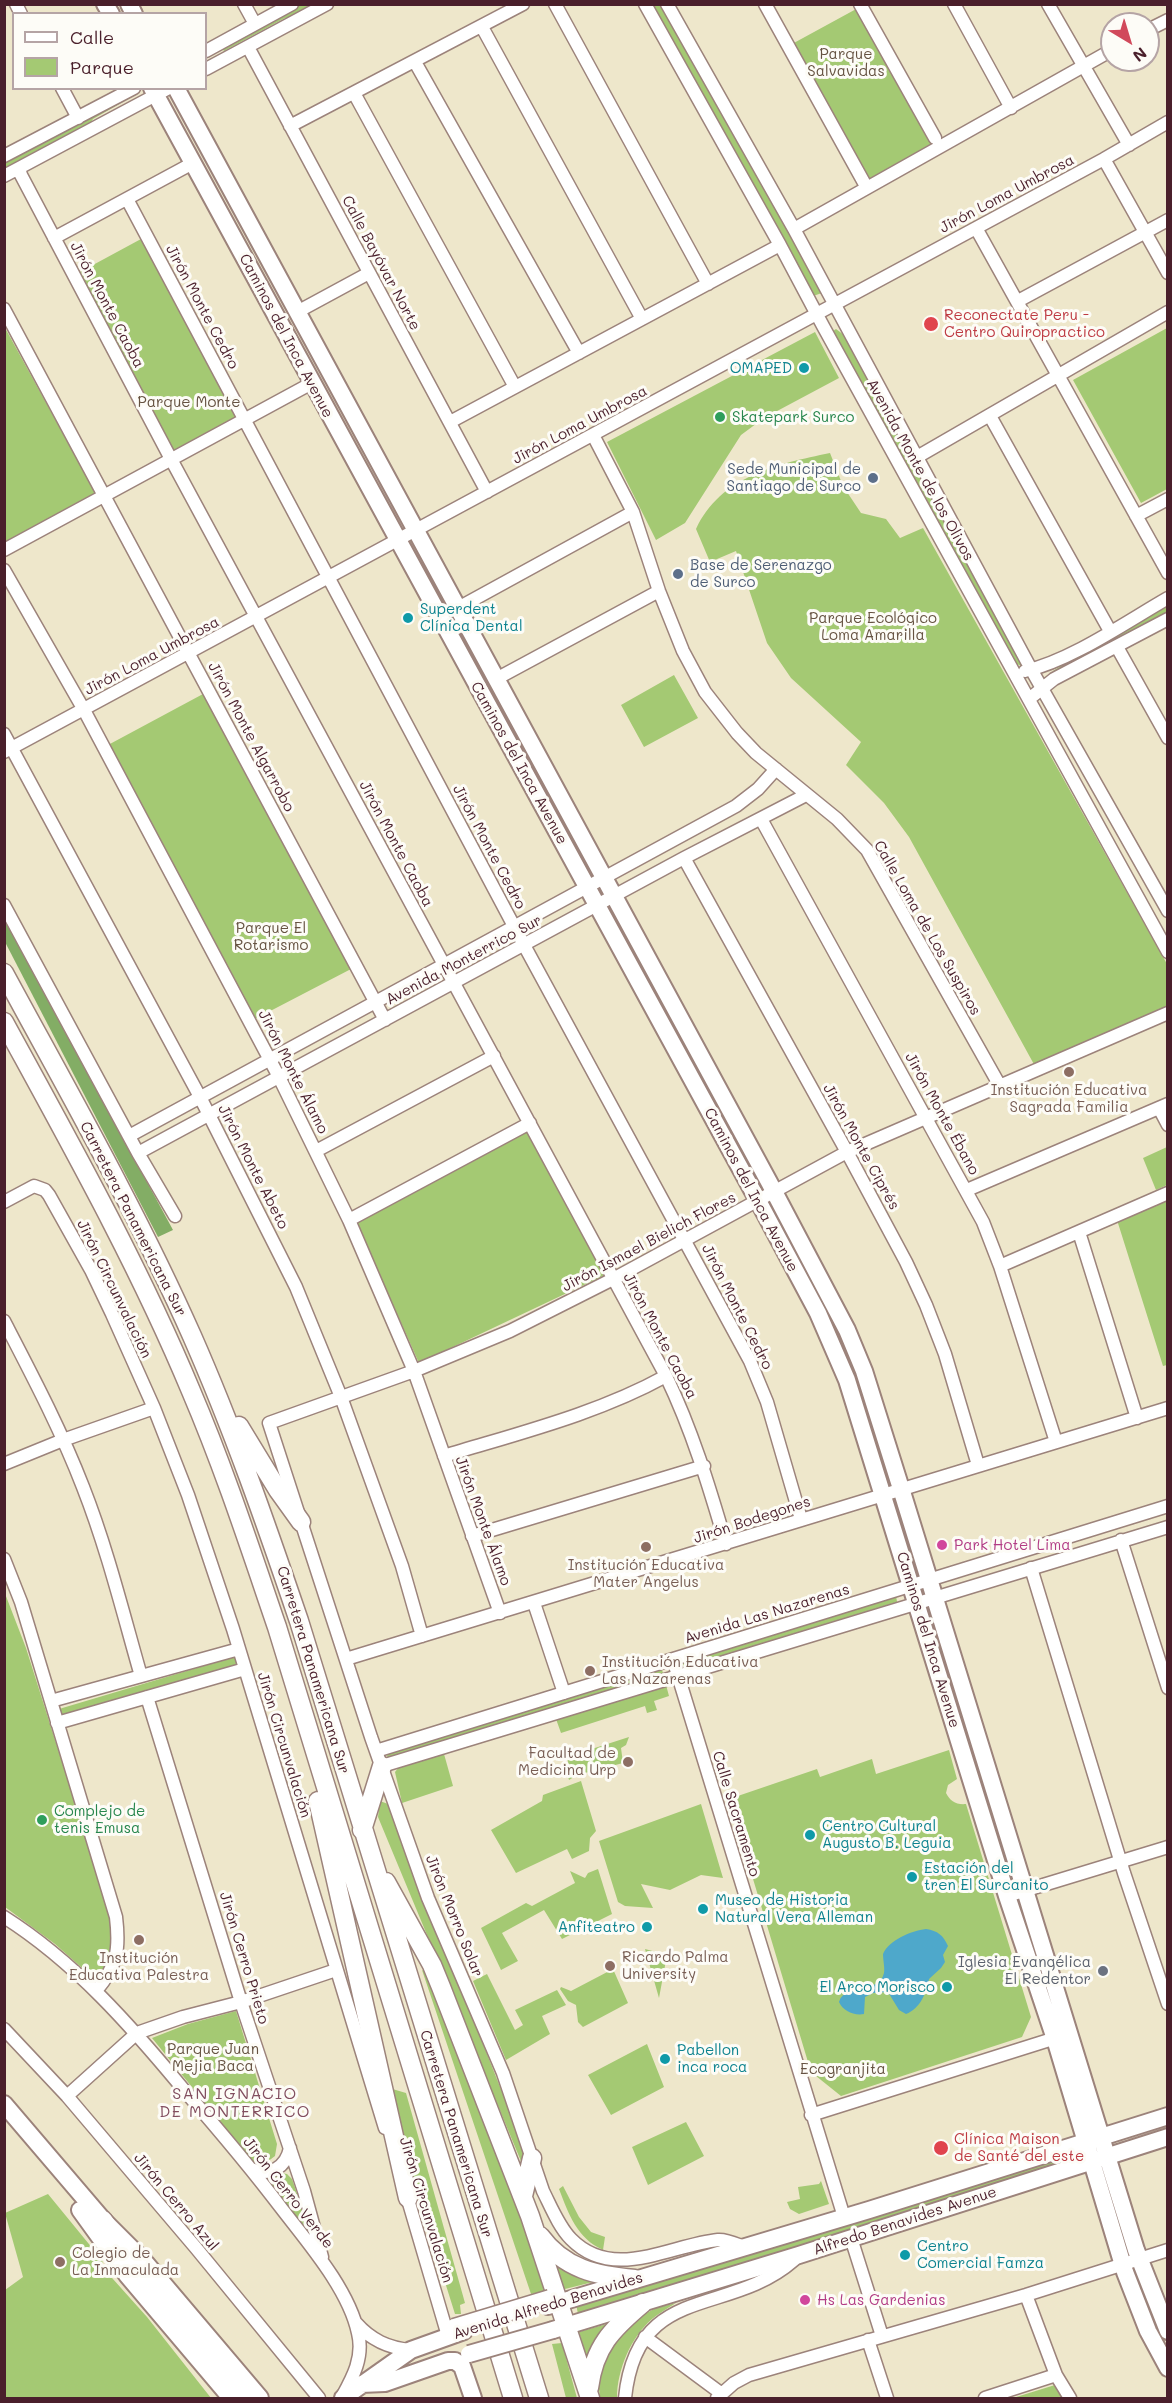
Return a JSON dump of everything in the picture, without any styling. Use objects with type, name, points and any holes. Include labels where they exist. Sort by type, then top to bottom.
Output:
[{"type":"highway","name":"Carretera Panamericana Sur","points":[[4,973],[173,1295],[255,1490],[299,1621],[368,1851],[539,2398]]},
{"type":"highway","name":"Carretera Panamericana Sur","points":[[4,1022],[152,1303],[188,1382],[236,1507],[277,1627],[513,2398]]},
{"type":"highway","points":[[211,1381],[278,1490],[301,1522]]},
{"type":"highway","points":[[303,1717],[324,1830],[408,2198]]},
{"type":"highway","points":[[362,1830],[379,1759]]},
{"type":"highway","points":[[368,1851],[432,1965],[523,2196],[535,2229],[559,2328],[589,2396]]},
{"type":"highway","points":[[523,2196],[532,2158]]},
{"type":"highway","points":[[103,2220],[134,2266],[243,2398]]},
{"type":"highway","points":[[535,2229],[546,2245],[574,2267],[608,2277],[635,2279]]},
{"type":"highway","points":[[451,2333],[552,2301]]},
{"type":"highway","points":[[589,2396],[591,2369],[599,2349],[611,2332],[643,2303]]},
{"type":"main road","name":"Caminos del Inca Avenue","points":[[177,90],[774,1191],[847,1330],[864,1371],[1026,1890],[1062,2036]]},
{"type":"main road","name":"Caminos del Inca Avenue","points":[[159,91],[193,163],[757,1200],[832,1344],[847,1380],[1007,1896],[1062,2036],[1095,2139],[1092,2161],[1131,2262],[1167,2331]]},
{"type":"main road","points":[[4,2104],[103,2220],[143,2260],[260,2398]]},
{"type":"main road","points":[[1131,2262],[1108,2156],[1095,2139],[1167,2116]]},
{"type":"main road","points":[[4,2120],[93,2226],[127,2275],[231,2398]]},
{"type":"main road","name":"Alfredo Benavides Avenue","points":[[643,2303],[1167,2137]]},
{"type":"main road","name":"Alfredo Benavides Avenue","points":[[744,2247],[1095,2139]]},
{"type":"main road","name":"Avenida Alfredo Benavides","points":[[552,2301],[744,2247]]},
{"type":"main road","name":"Caminos del Inca Avenue","points":[[1131,2262],[1135,2300],[1167,2368]]},
{"type":"main road","name":"Avenida Alfredo Benavides","points":[[361,2384],[385,2383],[425,2368],[448,2361],[465,2360],[559,2328],[643,2303]]},
{"type":"main road","points":[[425,2368],[430,2355],[451,2333]]},
{"type":"main road","name":"Avenida Alfredo Benavides","points":[[342,2398],[411,2350],[451,2333]]},
{"type":"main road","points":[[465,2360],[473,2398]]},
{"type":"street","points":[[244,4],[255,24]]},
{"type":"street","points":[[207,50],[292,4]]},
{"type":"street","points":[[207,68],[327,4]]},
{"type":"street","points":[[290,126],[523,4]]},
{"type":"street","points":[[555,4],[708,284]]},
{"type":"street","name":"Avenida Monte de los Olivos","points":[[645,4],[780,245],[1167,952]]},
{"type":"street","name":"Avenida Monte de los Olivos","points":[[667,4],[794,229],[1031,669],[1167,911]]},
{"type":"street","points":[[765,4],[867,188]]},
{"type":"street","points":[[861,4],[935,138]]},
{"type":"street","points":[[954,4],[1011,108]]},
{"type":"street","points":[[1048,4],[1129,145]]},
{"type":"street","points":[[482,27],[642,319]]},
{"type":"street","name":"Calle Bayóvar Norte","points":[[248,47],[487,492]]},
{"type":"street","points":[[794,229],[1100,57]]},
{"type":"street","points":[[415,62],[579,353]]},
{"type":"street","points":[[63,90],[78,118]]},
{"type":"street","points":[[4,141],[8,155],[130,90]]},
{"type":"street","points":[[4,176],[159,91]]},
{"type":"street","points":[[354,93],[515,387]]},
{"type":"street","name":"Jirón Loma Umbrosa","points":[[8,750],[1104,159],[1167,122]]},
{"type":"street","points":[[1104,159],[1167,273]]},
{"type":"street","points":[[54,238],[193,163]]},
{"type":"street","name":"Jirón Monte Caoba","points":[[19,168],[172,461],[666,1376],[685,1416],[704,1466],[726,1544]]},
{"type":"street","name":"Jirón Monte Cedro","points":[[127,199],[514,927],[750,1361],[767,1402],[801,1519]]},
{"type":"street","points":[[1018,301],[1167,220]]},
{"type":"street","points":[[976,228],[1060,376],[1167,573]]},
{"type":"street","points":[[450,422],[780,245]]},
{"type":"street","points":[[297,312],[369,273]]},
{"type":"street","name":"Jirón Monte Algarrobo","points":[[4,309],[385,1020]]},
{"type":"street","points":[[917,457],[1167,312]]},
{"type":"street","points":[[4,550],[172,461],[312,383]]},
{"type":"street","points":[[990,416],[1110,631]]},
{"type":"street","name":"Calle Loma de Los Suspiros","points":[[593,435],[633,512],[659,591],[686,658],[705,692],[736,733],[806,795],[837,819],[867,850],[1000,1086]]},
{"type":"street","points":[[1136,516],[1167,500]]},
{"type":"street","points":[[458,608],[633,512]]},
{"type":"street","name":"Jirón Monte Álamo","points":[[4,570],[84,710],[270,1059],[349,1220],[414,1371],[500,1613]]},
{"type":"street","points":[[496,679],[659,591]]},
{"type":"street","points":[[1014,673],[1047,664],[1167,598]]},
{"type":"street","points":[[1029,699],[1042,687],[1167,619]]},
{"type":"street","points":[[1117,647],[1167,738]]},
{"type":"street","name":"Jirón Monte Abeto","points":[[4,734],[8,750],[210,1115],[296,1287],[340,1397],[402,1566],[422,1636]]},
{"type":"street","name":"Avenida Monterrico Sur","points":[[129,1136],[736,806],[758,789],[776,769]]},
{"type":"street","name":"Avenida Monterrico Sur","points":[[138,1153],[684,858],[806,795]]},
{"type":"street","name":"Jirón Monte Ébano","points":[[761,819],[983,1222],[1000,1266],[1056,1442]]},
{"type":"street","name":"Jirón Monte Ciprés","points":[[684,858],[848,1152],[906,1262],[945,1354],[978,1465]]},
{"type":"street","points":[[4,905],[138,1153],[175,1216]]},
{"type":"street","name":"Jirón Ismael Bielich Flores","points":[[269,1423],[414,1371],[510,1331],[613,1279],[848,1152],[1167,1012]]},
{"type":"street","points":[[316,1151],[494,1056]]},
{"type":"street","points":[[967,1190],[1163,1106],[1167,1125]]},
{"type":"street","points":[[349,1220],[530,1123]]},
{"type":"street","name":"Jirón Circunvalación","points":[[4,1202],[34,1186],[45,1190],[55,1203],[91,1270],[154,1408],[206,1544],[377,2106],[451,2333]]},
{"type":"street","points":[[1000,1266],[1167,1194]]},
{"type":"street","points":[[1079,1232],[1137,1418]]},
{"type":"street","points":[[4,1321],[63,1440],[83,1488],[111,1568],[141,1676]]},
{"type":"street","points":[[444,1456],[604,1406],[666,1376]]},
{"type":"street","points":[[4,1464],[63,1440],[154,1408]]},
{"type":"street","name":"Jirón Bodegones","points":[[346,1659],[1167,1408]]},
{"type":"street","name":"Jirón Morro Solar","points":[[269,1423],[379,1759],[428,1898],[503,2073],[543,2191],[562,2226],[571,2239],[592,2254],[630,2261],[720,2239],[744,2247]]},
{"type":"street","points":[[472,1536],[704,1466]]},
{"type":"street","name":"Avenida Las Nazarenas","points":[[379,1759],[564,1693],[1167,1506]]},
{"type":"street","points":[[379,1759],[678,1676],[1167,1527]]},
{"type":"street","points":[[1121,1540],[1167,1688]]},
{"type":"street","points":[[4,1559],[21,1602],[117,1917],[119,1938],[114,1966],[96,1991]]},
{"type":"street","points":[[1031,1568],[1120,1861],[1167,2004]]},
{"type":"street","points":[[534,1603],[564,1693]]},
{"type":"street","points":[[51,1701],[239,1649]]},
{"type":"street","name":"Calle Sacramento","points":[[673,1659],[844,2217]]},
{"type":"street","points":[[57,1723],[245,1669]]},
{"type":"street","name":"Jirón Cerro Prieto","points":[[147,1697],[290,2148],[323,2263]]},
{"type":"street","points":[[1007,1896],[1167,1847]]},
{"type":"street","name":"Jirón Cerro Verde","points":[[4,1917],[70,1966],[137,2033],[251,2169],[323,2263],[355,2322],[360,2343],[358,2364],[342,2398]]},
{"type":"street","points":[[67,2096],[137,2033],[183,2017],[242,2002],[336,1970]]},
{"type":"street","name":"Jirón Cerro Azul","points":[[4,2029],[67,2096],[319,2398]]},
{"type":"street","points":[[811,2115],[1062,2036]]},
{"type":"street","points":[[251,2169],[262,2172],[274,2170],[287,2159],[290,2148]]},
{"type":"street","points":[[851,2238],[882,2336]]},
{"type":"street","points":[[645,2337],[719,2396],[734,2383],[749,2375],[1026,2295],[1167,2250]]},
{"type":"street","points":[[625,2398],[631,2364],[653,2327],[680,2310],[775,2274],[799,2255]]},
{"type":"street","points":[[1026,2295],[1056,2375],[1070,2398]]},
{"type":"street","name":"Jirón Cerro Verde","points":[[355,2322],[374,2340],[398,2349],[411,2350]]},
{"type":"street","points":[[868,2340],[887,2398]]},
{"type":"street","points":[[985,2398],[1056,2375]]},
{"type":"green space","points":[[298,5],[318,5],[297,16],[285,18],[224,51],[220,46]]},
{"type":"green space","points":[[653,5],[661,5],[822,293],[813,296]]},
{"type":"green space","name":"Parque Salvavidas","points":[[858,8],[934,144],[870,179],[792,44]]},
{"type":"green space","points":[[133,91],[135,95],[93,119],[85,132],[5,175],[5,158]]},
{"type":"green space","name":"Parque Monte","points":[[141,239],[239,418],[174,453],[80,272]]},
{"type":"green space","points":[[4,326],[96,494],[5,542],[4,542]]},
{"type":"green space","points":[[1167,328],[1167,489],[1141,503],[1073,380]]},
{"type":"green space","points":[[836,329],[844,335],[1021,666],[1015,663],[833,331]]},
{"type":"green space","points":[[815,332],[839,378],[764,418],[741,435],[685,523],[656,540],[607,442]]},
{"type":"green space","name":"Parque Ecológico Loma Amarilla","points":[[830,453],[843,486],[861,513],[886,519],[900,538],[923,528],[1167,964],[1167,1009],[1036,1068],[909,837],[884,803],[846,765],[861,742],[791,678],[767,643],[736,551],[710,562],[696,529],[720,496],[752,475],[790,462]]},
{"type":"green space","points":[[1167,598],[1167,615],[1057,675],[1053,671]]},
{"type":"green space","points":[[674,675],[698,718],[644,747],[621,705]]},
{"type":"green space","name":"Parque El Rotarismo","points":[[203,694],[351,969],[253,1020],[108,745]]},
{"type":"green space","points":[[4,918],[173,1230],[158,1237],[5,942]]},
{"type":"green space","points":[[527,1132],[605,1275],[419,1363],[356,1222]]},
{"type":"green space","points":[[1167,1147],[1167,1185],[1156,1190],[1143,1158]]},
{"type":"green space","points":[[1167,1198],[1167,1365],[1163,1366],[1117,1220]]},
{"type":"green space","name":"Complejo de tenis Emusa","points":[[4,1591],[26,1648],[104,1895],[111,1927],[111,1949],[109,1959],[96,1977],[90,1975],[55,1944],[5,1907]]},
{"type":"green space","points":[[896,1595],[897,1602],[684,1667],[682,1661]]},
{"type":"green space","points":[[237,1656],[240,1665],[61,1718],[59,1709]]},
{"type":"green space","points":[[662,1670],[664,1676],[388,1760],[387,1754]]},
{"type":"green space","points":[[666,1685],[669,1696],[654,1701],[657,1710],[647,1713],[645,1706],[561,1733],[556,1719]]},
{"type":"green space","points":[[629,1737],[626,1745],[621,1748],[623,1763],[577,1775],[569,1780],[567,1757]]},
{"type":"green space","name":"Ecogranjita","points":[[949,1750],[957,1779],[948,1785],[946,1793],[954,1802],[966,1804],[1031,2017],[1022,2037],[841,2096],[811,2072],[729,1799],[817,1769],[820,1777],[872,1759],[876,1774]]},
{"type":"green space","points":[[444,1754],[453,1786],[402,1803],[395,1772],[399,1767]]},
{"type":"green space","points":[[581,1781],[596,1831],[590,1838],[589,1851],[572,1859],[567,1849],[516,1873],[491,1830],[542,1801],[543,1795]]},
{"type":"green space","points":[[380,1801],[388,1804],[523,2145],[523,2166],[378,1817]]},
{"type":"green space","points":[[701,1804],[723,1878],[701,1875],[670,1890],[641,1884],[653,1908],[625,1906],[618,1902],[599,1841]]},
{"type":"green space","points":[[598,1869],[612,1914],[562,1939],[544,1910],[502,1933],[518,1961],[501,1970],[481,1928],[526,1903],[532,1906],[575,1883],[570,1871],[585,1878],[588,1873]]},
{"type":"green space","points":[[645,1949],[667,1955],[659,1998]]},
{"type":"green space","points":[[613,1969],[628,2003],[583,2027],[578,2022],[576,2005],[568,2001],[561,1987],[571,1991]]},
{"type":"green space","points":[[422,1970],[428,1973],[499,2156],[546,2291],[531,2294]]},
{"type":"green space","points":[[487,1974],[515,2030],[523,2025],[515,2010],[557,1990],[566,2005],[542,2016],[550,2034],[506,2060],[473,1981]]},
{"type":"green space","name":"Parque Juan Mejia Baca","points":[[236,2011],[277,2144],[275,2156],[263,2165],[253,2162],[152,2038],[188,2024]]},
{"type":"green space","points":[[647,2044],[664,2087],[611,2115],[588,2075]]},
{"type":"green space","points":[[389,2088],[406,2093],[465,2303],[460,2305],[461,2314],[455,2314],[412,2177]]},
{"type":"green space","points":[[686,2122],[704,2156],[648,2185],[632,2147]]},
{"type":"green space","points":[[1067,2155],[1070,2161],[946,2203],[578,2314],[576,2304]]},
{"type":"green space","points":[[281,2173],[287,2174],[292,2179],[313,2239],[272,2186],[273,2179]]},
{"type":"green space","points":[[821,2181],[829,2204],[799,2214],[790,2209],[787,2202],[800,2199],[798,2187],[819,2184]]},
{"type":"green space","points":[[563,2186],[579,2217],[591,2232],[605,2237],[603,2250],[587,2239],[575,2225],[559,2189]]},
{"type":"green space","name":"Colegio de La Inmaculada","points":[[48,2194],[102,2260],[104,2269],[147,2317],[211,2398],[5,2398],[5,2290],[23,2277],[5,2213]]},
{"type":"green space","points":[[550,2255],[597,2281],[561,2290]]},
{"type":"green space","points":[[676,2303],[652,2319],[638,2335],[623,2365],[617,2398],[600,2398],[597,2370],[613,2342],[633,2320],[656,2308]]},
{"type":"green space","points":[[617,2321],[588,2363],[579,2332]]},
{"type":"green space","points":[[562,2343],[577,2398],[566,2398],[552,2344]]},
{"type":"green space","points":[[1055,2385],[1064,2398],[1013,2398]]},
{"type":"water","points":[[926,1929],[940,1934],[948,1946],[943,1955],[945,1962],[929,1979],[925,1994],[911,2012],[906,2014],[899,2010],[888,1992],[873,1993],[865,1997],[864,2014],[853,2013],[843,2008],[839,2002],[842,1996],[848,1992],[869,1987],[881,1980],[884,1973],[883,1954],[890,1944],[907,1934]]},
{"type":"place","name":"Reconectate Peru - Centro Quiropractico","points":[[931,324]]},
{"type":"place","name":"OMAPED","points":[[804,368]]},
{"type":"place","name":"Skatepark Surco","points":[[720,417]]},
{"type":"place","name":"Sede Municipal de Santiago de Surco","points":[[873,478]]},
{"type":"place","name":"Base de Serenazgo de Surco","points":[[678,574]]},
{"type":"place","name":"Superdent Clínica Dental","points":[[408,618]]},
{"type":"place","name":"Institución Educativa Sagrada Familia","points":[[1069,1072]]},
{"type":"place","name":"Park Hotel Lima","points":[[942,1545]]},
{"type":"place","name":"Institución Educativa Mater Angelus","points":[[646,1547]]},
{"type":"place","name":"Institución Educativa Las Nazarenas","points":[[590,1671]]},
{"type":"place","name":"Facultad de Medicina Urp","points":[[628,1762]]},
{"type":"place","name":"Complejo de tenis Emusa","points":[[42,1820]]},
{"type":"place","name":"Centro Cultural Augusto B. Leguia","points":[[810,1835]]},
{"type":"place","name":"Estación del tren El Surcanito","points":[[912,1877]]},
{"type":"place","name":"Museo de Historia Natural Vera Alleman","points":[[703,1909]]},
{"type":"place","name":"Anfiteatro","points":[[647,1927]]},
{"type":"place","name":"Institución Educativa Palestra","points":[[139,1940]]},
{"type":"place","name":"Ricardo Palma University","points":[[610,1966]]},
{"type":"place","name":"Iglesia Evangélica El Redentor","points":[[1103,1971]]},
{"type":"place","name":"El Arco Morisco","points":[[947,1987]]},
{"type":"place","name":"Pabellon inca roca","points":[[665,2059]]},
{"type":"place","name":"Clínica Maison de Santé del este","points":[[941,2148]]},
{"type":"place","name":"Centro Comercial Famza","points":[[905,2255]]},
{"type":"place","name":"Colegio de La Inmaculada","points":[[60,2262]]},
{"type":"place","name":"Hs Las Gardenias","points":[[805,2300]]},
{"type":"district","name":"SAN IGNACIO DE MONTERRICO","points":[[235,2103]]}]
